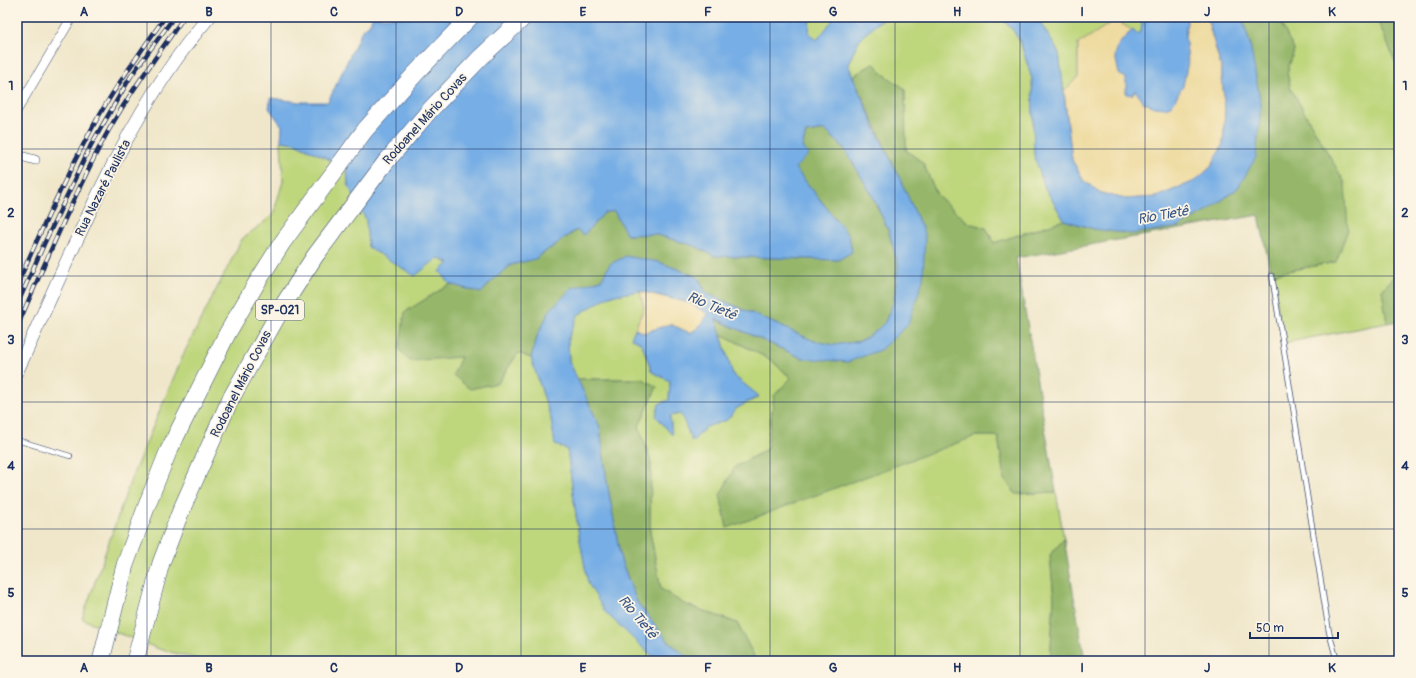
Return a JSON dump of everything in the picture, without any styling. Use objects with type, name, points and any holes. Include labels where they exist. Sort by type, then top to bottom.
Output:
[{"type":"highway","name":"SP-021","points":[[99,660],[125,565],[150,497],[168,452],[230,328],[282,243],[365,130],[415,74],[470,17]]},
{"type":"highway","name":"Rodoanel Mário Covas","points":[[136,658],[161,563],[180,513],[230,400],[284,304],[315,256],[384,163],[430,110],[476,62],[524,17]]},
{"type":"main road","name":"Rua Nazaré Paulista","points":[[17,371],[88,213],[133,129],[172,64],[209,17]]},
{"type":"street","points":[[17,110],[72,17]]},
{"type":"street","points":[[17,155],[35,160]]},
{"type":"lane","points":[[1272,276],[1328,624],[1337,661]]},
{"type":"lane","points":[[17,440],[70,456]]},
{"type":"green space","points":[[810,17],[835,17],[817,40],[809,32]]},
{"type":"green space","points":[[892,17],[998,17],[1010,26],[1020,41],[1032,79],[1034,155],[1045,188],[1064,220],[994,243],[986,228],[968,223],[937,195],[923,163],[906,150],[905,89],[882,73],[874,63],[853,76],[848,64],[859,40],[880,21]]},
{"type":"green space","points":[[1037,17],[1143,17],[1141,32],[1137,34],[1132,30],[1078,44],[1078,77],[1064,91],[1059,53]]},
{"type":"green space","points":[[1242,17],[1278,17],[1294,50],[1287,73],[1291,89],[1345,183],[1348,230],[1336,262],[1271,274],[1259,215],[1016,258],[1056,492],[1016,494],[1004,479],[998,436],[976,436],[727,528],[720,495],[735,467],[767,449],[774,396],[791,378],[771,360],[721,334],[715,319],[802,358],[880,350],[925,235],[853,76],[874,63],[882,73],[905,89],[906,150],[923,163],[937,195],[968,223],[986,228],[994,243],[1064,220],[1094,229],[1178,227],[1206,212],[1238,188],[1250,44]]},
{"type":"green space","points":[[1278,17],[1376,17],[1399,70],[1399,272],[1382,290],[1387,323],[1284,343],[1271,274],[1336,262],[1345,183],[1291,89],[1287,73],[1294,50]]},
{"type":"green space","points":[[1376,17],[1399,17],[1399,70]]},
{"type":"green space","points":[[825,130],[844,148],[871,193],[889,232],[898,266],[894,301],[885,322],[876,331],[861,341],[834,345],[814,341],[706,293],[698,277],[659,262],[610,264],[601,280],[572,288],[550,310],[538,334],[531,358],[518,353],[498,383],[470,389],[453,375],[461,357],[410,361],[399,349],[405,312],[450,284],[481,293],[492,281],[511,265],[535,259],[577,230],[584,235],[604,213],[614,211],[627,235],[654,234],[695,246],[714,256],[838,260],[852,252],[849,236],[795,168],[806,133]]},
{"type":"green space","points":[[281,141],[295,143],[347,168],[348,184],[366,220],[368,247],[438,258],[449,264],[440,271],[450,284],[405,312],[461,357],[498,383],[518,353],[531,358],[551,419],[555,445],[567,449],[578,530],[588,583],[641,646],[659,661],[205,661],[159,649],[82,619],[131,479],[184,353],[242,239],[273,215],[283,181]]},
{"type":"green space","points":[[1399,272],[1399,321],[1387,323],[1382,290]]},
{"type":"green space","points":[[640,291],[644,308],[631,338],[642,344],[652,372],[670,380],[669,400],[659,404],[672,434],[670,416],[681,413],[706,427],[727,420],[737,408],[759,397],[733,375],[721,334],[771,360],[791,378],[774,396],[767,449],[735,467],[976,436],[998,436],[1004,479],[1016,494],[1056,492],[1064,539],[1050,555],[1054,599],[1050,661],[752,661],[754,656],[737,623],[684,604],[661,589],[650,532],[651,462],[639,426],[643,379],[577,379],[569,361],[568,339],[578,315],[609,296]]},
{"type":"green space","points":[[577,379],[643,379],[657,387],[639,426],[651,462],[650,532],[661,589],[684,604],[737,623],[754,656],[752,661],[691,661],[667,640],[637,602],[621,560],[607,482],[600,427]]},
{"type":"green space","points":[[1064,539],[1085,661],[1050,661],[1054,599],[1050,555]]},
{"type":"sand","points":[[1186,17],[1206,17],[1208,21],[1221,67],[1225,109],[1223,144],[1211,167],[1195,181],[1156,197],[1125,199],[1101,193],[1084,181],[1072,160],[1064,91],[1078,77],[1078,44],[1115,20],[1132,30],[1119,44],[1119,74],[1126,77],[1135,90],[1188,63],[1185,37]]},
{"type":"sand","points":[[640,291],[690,303],[708,314],[698,328],[690,333],[670,324],[643,333],[635,329],[644,308]]},
{"type":"water","name":"Rio Tietê","points":[[372,17],[810,17],[809,32],[817,40],[835,17],[892,17],[879,21],[859,40],[848,64],[876,130],[925,235],[923,279],[908,325],[880,350],[848,362],[802,358],[716,319],[733,375],[759,396],[737,408],[727,420],[706,427],[692,442],[681,414],[670,416],[672,435],[656,416],[659,404],[669,400],[670,381],[652,372],[642,344],[631,338],[635,329],[644,333],[670,324],[690,333],[698,328],[708,314],[690,303],[640,291],[609,296],[578,315],[568,339],[569,361],[600,427],[607,482],[621,560],[637,602],[667,640],[691,661],[659,661],[605,612],[588,583],[578,530],[567,449],[555,445],[551,419],[531,358],[538,334],[550,310],[572,288],[601,280],[610,264],[626,256],[659,262],[698,277],[706,293],[814,341],[834,345],[861,341],[876,331],[885,322],[894,301],[898,265],[889,232],[871,193],[844,148],[825,130],[806,133],[802,148],[809,154],[795,168],[849,236],[852,252],[838,260],[714,256],[695,246],[654,234],[627,235],[614,211],[604,213],[584,235],[576,230],[535,259],[511,265],[492,281],[481,293],[450,284],[440,271],[449,263],[438,258],[415,276],[368,247],[366,220],[348,184],[347,168],[295,143],[281,141],[282,126],[269,108],[271,98],[299,102],[328,102],[362,30],[370,24]]},
{"type":"water","name":"Rio Tietê","points":[[998,17],[1037,17],[1059,53],[1072,160],[1084,181],[1101,193],[1125,199],[1156,197],[1195,181],[1211,167],[1223,144],[1225,109],[1221,67],[1206,17],[1242,17],[1250,44],[1261,105],[1256,157],[1238,188],[1206,212],[1178,227],[1131,234],[1094,229],[1064,220],[1045,188],[1034,155],[1032,79],[1020,41],[1010,26]]},
{"type":"water","points":[[1143,17],[1186,17],[1185,37],[1188,62],[1183,86],[1172,105],[1166,108],[1154,107],[1143,102],[1135,90],[1132,95],[1126,94],[1126,78],[1119,74],[1115,55],[1119,44],[1132,30],[1137,34],[1141,32]]},
{"type":"railway","points":[[17,285],[64,182],[96,121],[120,81],[165,17]]},
{"type":"railway","points":[[17,305],[91,145],[131,76],[174,17]]},
{"type":"railway","points":[[17,327],[66,215],[107,133],[117,115],[184,17]]}]
